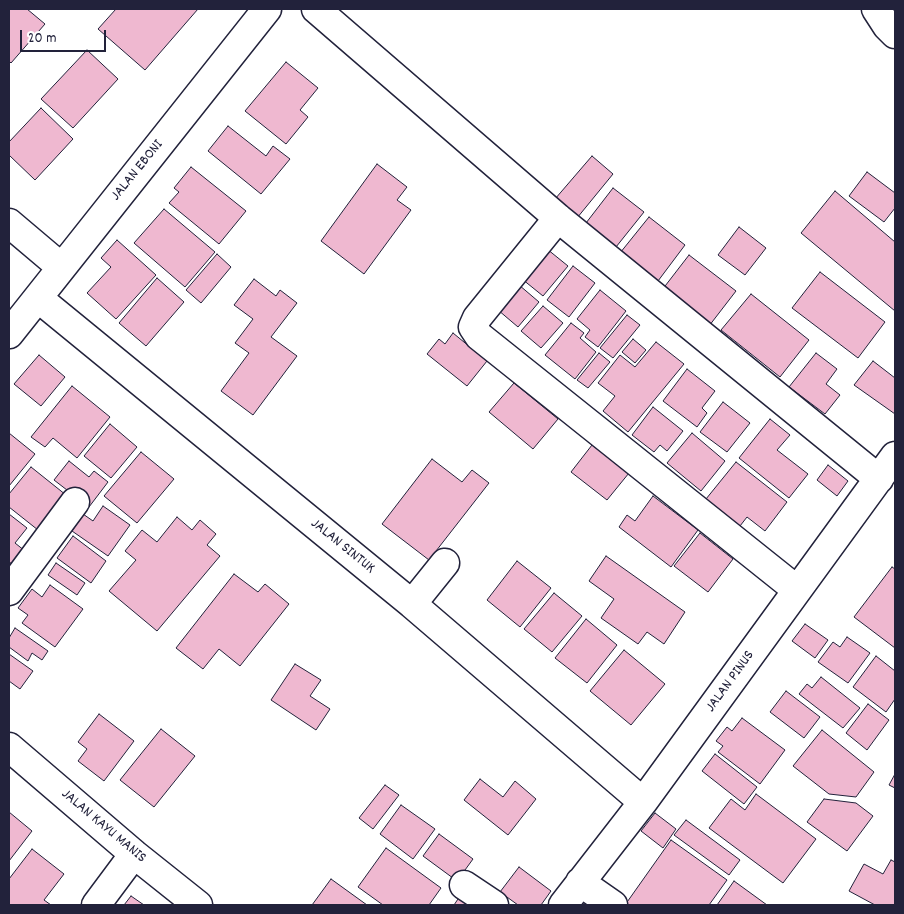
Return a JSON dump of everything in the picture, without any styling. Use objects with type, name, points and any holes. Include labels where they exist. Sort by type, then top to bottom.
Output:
[{"type":"street","name":"JALAN EBONI","points":[[9,334],[267,9]]},
{"type":"street","points":[[316,9],[558,218],[879,479]]},
{"type":"street","points":[[876,9],[887,26],[895,34]]},
{"type":"street","points":[[558,218],[477,318],[473,326],[479,336],[797,590]]},
{"type":"street","points":[[9,223],[61,268]]},
{"type":"street","name":"JALAN SINTUK","points":[[38,298],[412,604],[643,802]]},
{"type":"street","name":"JALAN PINUS","points":[[563,905],[643,802],[895,456]]},
{"type":"street","points":[[9,591],[75,502]]},
{"type":"street","points":[[412,604],[445,563]]},
{"type":"street","name":"JALAN KAYU MANIS","points":[[9,747],[134,854],[198,905]]},
{"type":"street","points":[[96,905],[134,854]]},
{"type":"street","points":[[580,882],[613,905]]},
{"type":"street","points":[[464,885],[494,905]]},
{"type":"building","points":[[9,9],[27,9],[45,24],[11,63],[9,61]]},
{"type":"building","points":[[116,9],[198,9],[145,70],[98,29]]},
{"type":"building","points":[[87,50],[118,79],[73,128],[41,99]]},
{"type":"building","points":[[286,62],[318,88],[300,110],[308,117],[286,144],[245,111]]},
{"type":"building","points":[[41,108],[73,139],[35,180],[9,155],[9,142]]},
{"type":"building","points":[[228,126],[266,156],[273,146],[290,159],[261,194],[208,151]]},
{"type":"building","points":[[592,156],[613,174],[577,218],[555,199]]},
{"type":"building","points":[[377,164],[407,187],[397,200],[411,210],[364,274],[321,241]]},
{"type":"building","points":[[191,167],[246,211],[219,244],[169,203],[179,192],[174,188]]},
{"type":"building","points":[[867,172],[895,193],[895,208],[884,222],[849,196]]},
{"type":"building","points":[[613,188],[644,212],[616,247],[586,223]]},
{"type":"building","points":[[835,191],[895,242],[895,311],[801,233]]},
{"type":"building","points":[[164,209],[215,252],[185,287],[134,243]]},
{"type":"building","points":[[649,217],[685,245],[658,281],[620,253]]},
{"type":"building","points":[[739,227],[766,248],[745,275],[718,255]]},
{"type":"building","points":[[117,240],[156,275],[116,319],[87,293],[111,267],[101,258]]},
{"type":"building","points":[[547,249],[568,266],[543,296],[522,279]]},
{"type":"building","points":[[217,254],[231,267],[201,303],[186,290]]},
{"type":"building","points":[[689,255],[736,291],[709,326],[662,290]]},
{"type":"building","points":[[573,266],[595,283],[569,317],[547,300]]},
{"type":"building","points":[[820,272],[885,322],[858,358],[792,308]]},
{"type":"building","points":[[157,278],[184,302],[146,346],[119,323]]},
{"type":"building","points":[[254,279],[276,296],[280,290],[297,303],[271,337],[297,356],[253,415],[221,391],[249,353],[235,343],[253,319],[234,305]]},
{"type":"building","points":[[519,285],[539,302],[518,327],[498,310]]},
{"type":"building","points":[[600,290],[626,311],[598,347],[585,337],[590,330],[577,319]]},
{"type":"building","points":[[751,294],[809,340],[780,377],[721,330]]},
{"type":"building","points":[[543,306],[563,323],[541,348],[521,331]]},
{"type":"building","points":[[627,315],[640,325],[613,358],[600,348]]},
{"type":"building","points":[[571,323],[584,333],[580,338],[596,352],[575,379],[545,355]]},
{"type":"building","points":[[453,333],[487,361],[467,386],[427,354],[439,339],[445,344]]},
{"type":"building","points":[[633,339],[646,350],[635,363],[622,352]]},
{"type":"building","points":[[656,342],[684,364],[628,432],[603,411],[615,396],[598,383],[620,355],[635,367]]},
{"type":"building","points":[[599,353],[610,362],[588,388],[577,380]]},
{"type":"building","points":[[816,353],[837,369],[826,384],[840,395],[825,414],[789,387]]},
{"type":"building","points":[[39,355],[65,377],[41,406],[14,384]]},
{"type":"building","points":[[873,361],[895,378],[895,414],[854,385]]},
{"type":"building","points":[[687,369],[715,391],[702,408],[707,413],[697,427],[663,401]]},
{"type":"building","points":[[514,383],[558,419],[533,449],[489,412]]},
{"type":"building","points":[[72,386],[110,417],[77,458],[53,438],[45,447],[31,437]]},
{"type":"building","points":[[723,402],[750,423],[727,452],[700,432]]},
{"type":"building","points":[[653,407],[683,431],[667,451],[660,445],[654,452],[632,435]]},
{"type":"building","points":[[770,419],[790,435],[777,450],[808,474],[789,498],[739,458]]},
{"type":"building","points":[[110,424],[137,447],[111,478],[84,456]]},
{"type":"building","points":[[9,433],[35,454],[9,486]]},
{"type":"building","points":[[692,433],[725,461],[701,491],[667,463]]},
{"type":"building","points":[[592,445],[629,473],[607,500],[571,472]]},
{"type":"building","points":[[141,452],[174,479],[137,523],[104,496]]},
{"type":"building","points":[[432,459],[462,482],[472,470],[489,483],[429,560],[382,524]]},
{"type":"building","points":[[69,461],[89,477],[94,471],[108,482],[89,507],[54,480]]},
{"type":"building","points":[[736,462],[787,502],[765,531],[747,517],[740,526],[706,499]]},
{"type":"building","points":[[828,465],[848,481],[837,496],[817,480]]},
{"type":"building","points":[[31,467],[66,495],[38,530],[9,507],[9,494]]},
{"type":"building","points":[[653,496],[698,530],[671,567],[619,527],[627,515],[635,521]]},
{"type":"building","points":[[103,506],[130,525],[108,556],[72,531],[83,514],[93,521]]},
{"type":"building","points":[[9,514],[27,528],[15,543],[25,551],[14,565],[9,562]]},
{"type":"building","points":[[177,517],[192,530],[200,520],[216,534],[207,545],[220,556],[157,631],[109,591],[136,560],[125,551],[142,530],[157,542]]},
{"type":"building","points":[[700,533],[733,559],[708,592],[674,566]]},
{"type":"building","points":[[73,536],[106,561],[91,583],[57,558]]},
{"type":"building","points":[[606,556],[685,612],[664,644],[647,632],[638,644],[601,618],[614,599],[589,581]]},
{"type":"building","points":[[517,561],[551,588],[520,627],[487,600]]},
{"type":"building","points":[[56,563],[85,583],[77,595],[48,575]]},
{"type":"building","points":[[892,567],[895,569],[895,648],[854,617]]},
{"type":"building","points":[[234,574],[258,592],[265,584],[289,604],[240,666],[219,649],[203,669],[176,648]]},
{"type":"building","points":[[50,585],[83,609],[55,647],[22,623],[28,615],[18,608],[32,589],[42,597]]},
{"type":"building","points":[[554,593],[582,616],[552,652],[524,629]]},
{"type":"building","points":[[586,619],[617,645],[587,683],[555,658]]},
{"type":"building","points":[[805,624],[828,640],[815,658],[792,641]]},
{"type":"building","points":[[15,628],[48,651],[42,660],[32,653],[28,661],[9,647],[9,638]]},
{"type":"building","points":[[847,637],[870,653],[848,683],[818,662],[833,642],[840,647]]},
{"type":"building","points":[[624,650],[665,684],[631,725],[590,691]]},
{"type":"building","points":[[9,654],[33,671],[20,689],[9,681]]},
{"type":"building","points":[[876,656],[895,671],[895,699],[886,712],[853,687]]},
{"type":"building","points":[[295,664],[321,680],[310,696],[330,709],[316,730],[271,700]]},
{"type":"building","points":[[821,677],[860,708],[843,728],[799,694],[807,684],[812,688]]},
{"type":"building","points":[[786,691],[820,717],[804,738],[770,712]]},
{"type":"building","points":[[868,704],[889,720],[867,750],[846,733]]},
{"type":"building","points":[[99,714],[134,741],[104,781],[78,761],[87,749],[78,742]]},
{"type":"building","points":[[742,718],[785,750],[760,784],[718,752],[723,746],[716,741],[727,727],[732,731]]},
{"type":"building","points":[[161,729],[195,756],[154,807],[120,780]]},
{"type":"building","points":[[822,730],[874,772],[856,797],[829,794],[793,766]]},
{"type":"building","points":[[715,754],[757,787],[744,804],[702,771]]},
{"type":"building","points":[[895,774],[895,788],[889,785]]},
{"type":"building","points":[[480,779],[503,797],[515,781],[536,799],[508,835],[464,800]]},
{"type":"building","points":[[385,785],[399,795],[373,829],[359,818]]},
{"type":"building","points":[[756,794],[816,839],[783,883],[709,828],[731,799],[745,810]]},
{"type":"building","points":[[824,799],[856,803],[873,816],[847,851],[807,822]]},
{"type":"building","points":[[401,805],[435,829],[413,859],[380,834]]},
{"type":"building","points":[[9,812],[32,831],[9,861]]},
{"type":"building","points":[[655,813],[676,829],[663,848],[641,831]]},
{"type":"building","points":[[686,820],[740,860],[729,875],[674,835]]},
{"type":"building","points":[[439,834],[473,859],[457,881],[423,856]]},
{"type":"building","points":[[671,840],[727,880],[709,905],[625,905]]},
{"type":"building","points":[[386,848],[441,888],[429,905],[383,905],[358,887]]},
{"type":"building","points":[[32,849],[64,874],[44,900],[51,905],[9,905],[9,879]]},
{"type":"building","points":[[891,860],[895,862],[895,905],[875,905],[849,891],[864,864],[883,874]]},
{"type":"building","points":[[519,867],[551,891],[541,905],[518,905],[500,892]]},
{"type":"building","points":[[331,879],[367,905],[312,905]]},
{"type":"building","points":[[734,881],[767,905],[717,905]]},
{"type":"building","points":[[131,896],[144,905],[124,905]]},
{"type":"building","points":[[460,896],[473,905],[454,905]]}]
